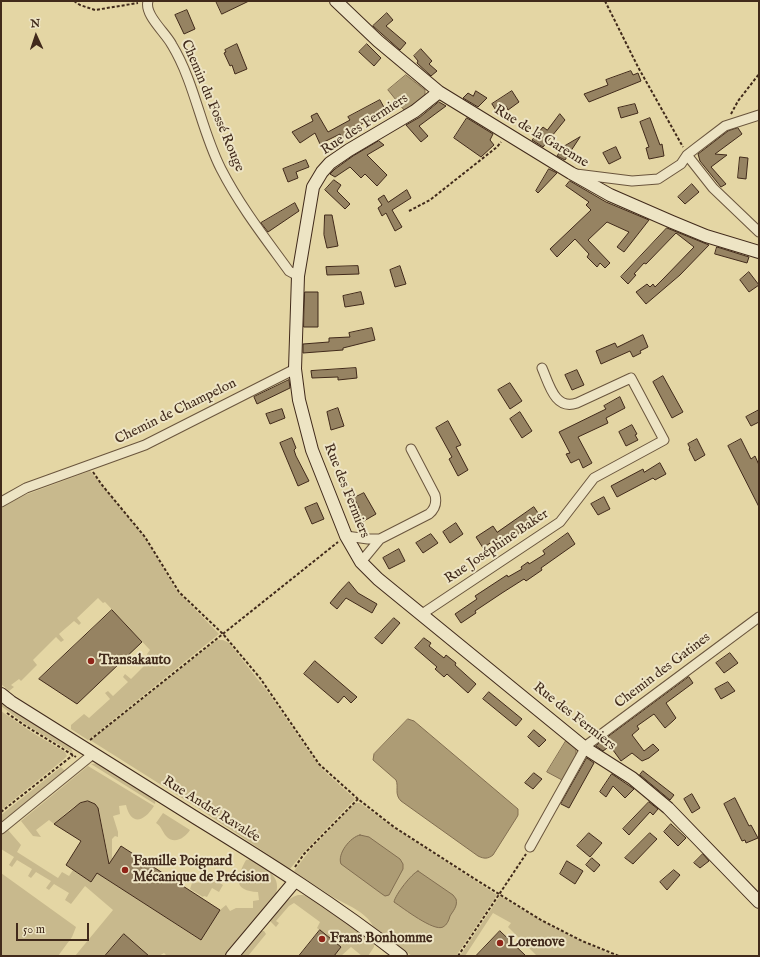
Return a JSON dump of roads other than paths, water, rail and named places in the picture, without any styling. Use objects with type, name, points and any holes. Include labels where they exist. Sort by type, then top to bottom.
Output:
[{"type":"street","name":"Chemin du Fossé Rouge","points":[[148,1],[147,8],[153,19],[172,44],[186,74],[221,169],[250,218],[289,271],[298,276]]},
{"type":"street","name":"Rue de la Garenne","points":[[336,1],[378,41],[439,92],[571,173],[610,195],[672,222],[706,236],[759,252]]},
{"type":"street","name":"Rue des Fermiers","points":[[439,92],[415,111],[330,163],[322,172],[313,187],[298,276],[295,369],[299,400],[312,450],[346,536],[361,562],[378,579],[585,748],[632,778],[668,808],[759,902]]},
{"type":"street","points":[[571,173],[632,181],[658,179],[681,164],[687,155],[725,126],[759,114]]},
{"type":"street","points":[[687,155],[713,188],[759,232]]},
{"type":"street","name":"Rue Joséphine Baker","points":[[422,614],[560,522],[594,478],[664,440],[631,378],[578,403],[569,405],[557,399],[542,368]]},
{"type":"street","name":"Chemin de Champelon","points":[[1,502],[26,488],[145,446],[295,369]]},
{"type":"street","points":[[361,562],[380,539],[429,514],[435,508],[435,495],[411,449]]},
{"type":"street","points":[[346,536],[380,539]]},
{"type":"street","name":"Chemin des Gatines","points":[[585,748],[759,617]]},
{"type":"street","name":"Rue André Ravalée","points":[[1,694],[77,751],[93,754],[291,879],[352,920],[401,956]]},
{"type":"street","points":[[530,847],[585,748]]},
{"type":"street","points":[[1,829],[93,754]]},
{"type":"street","points":[[232,956],[291,879]]},
{"type":"place","name":"Transakauto","points":[[91,661]]},
{"type":"place","name":"Famille Poignard Mécanique de Précision","points":[[125,870]]},
{"type":"place","name":"Frans Bonhomme","points":[[322,939]]},
{"type":"place","name":"Lorenove","points":[[500,943]]}]
